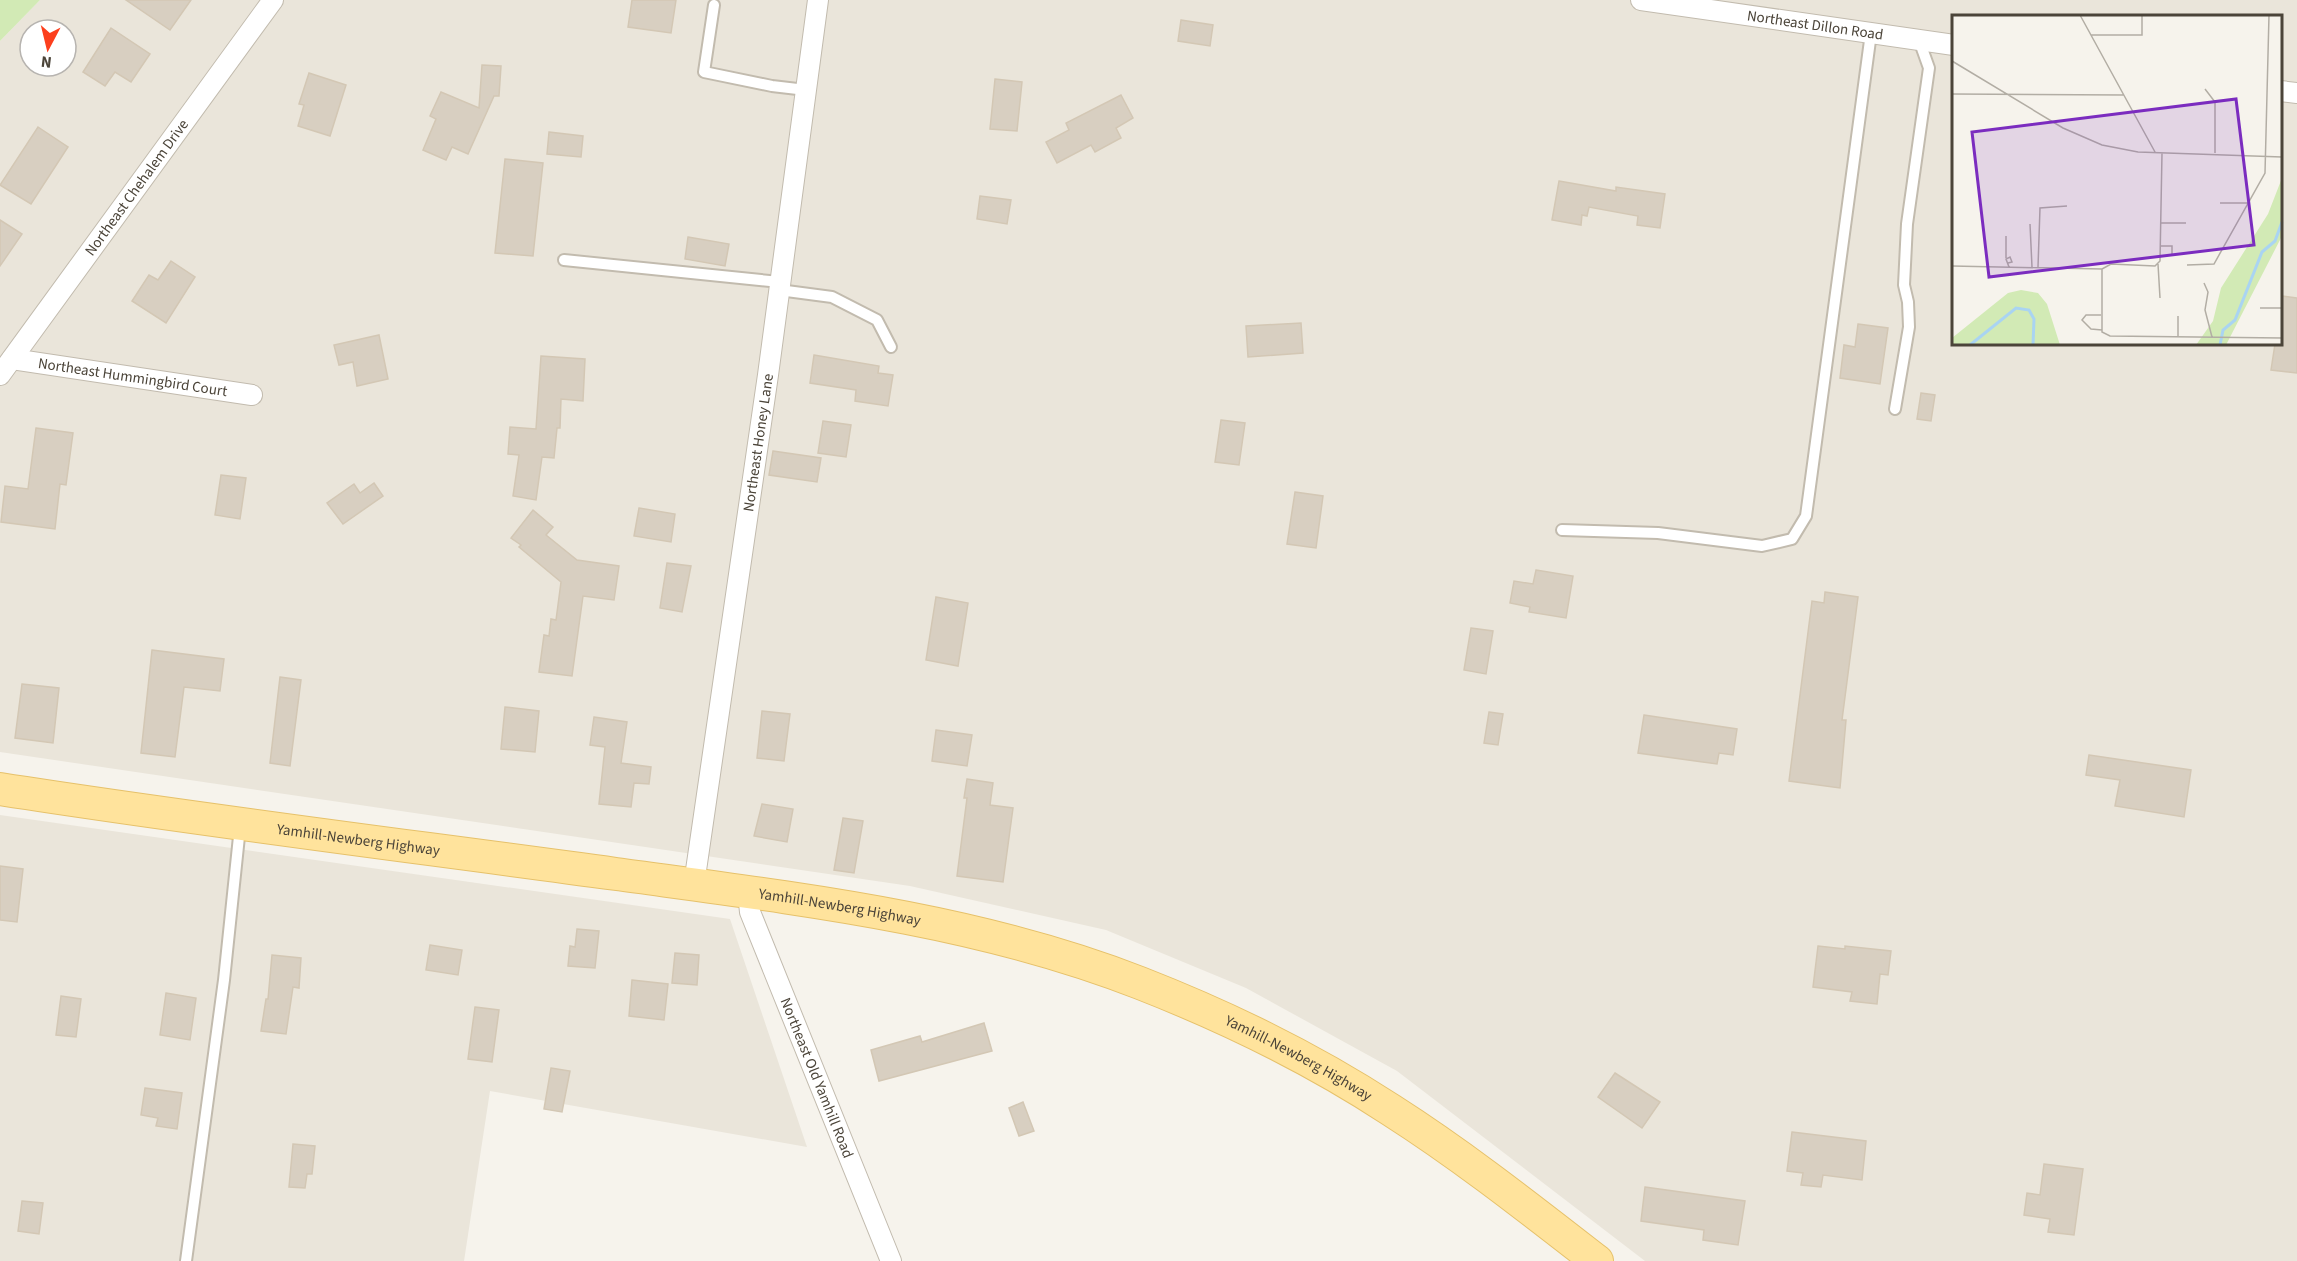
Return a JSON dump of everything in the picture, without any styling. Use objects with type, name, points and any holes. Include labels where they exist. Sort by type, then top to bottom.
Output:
[{"type":"main road","name":"Yamhill-Newberg Highway","points":[[0,789],[694,884],[898,916],[983,935],[1068,959],[1138,982],[1278,1044],[1388,1107],[1509,1192],[1597,1261]]},
{"type":"street","name":"Northeast Chehalem Drive","points":[[0,375],[273,0]]},
{"type":"street","name":"Northeast Honey Lane","points":[[694,884],[818,0]]},
{"type":"street","name":"Northeast Dillon Road","points":[[1641,0],[1952,45]]},
{"type":"street","points":[[2282,91],[2297,93]]},
{"type":"street","name":"Northeast Hummingbird Court","points":[[12,359],[252,395]]},
{"type":"street","name":"Northeast Old Yamhill Road","points":[[748,893],[750,912],[891,1261]]},
{"type":"lane","points":[[714,5],[704,72],[772,86],[806,90]]},
{"type":"lane","points":[[1562,530],[1658,532],[1762,546],[1792,539],[1806,516],[1871,33]]},
{"type":"lane","points":[[1895,409],[1909,327],[1908,302],[1904,285],[1907,224],[1929,68],[1919,40]]},
{"type":"lane","points":[[564,260],[779,286],[832,297],[877,320],[891,347]]},
{"type":"lane","points":[[186,1261],[224,980],[241,823]]},
{"type":"shaded area","points":[[40,0],[2297,0],[2297,1261],[1645,1261],[1397,1071],[1246,988],[1106,930],[910,886],[0,752],[0,41],[18,23],[18,78],[78,78],[78,18],[22,18]]},
{"type":"shaded area","points":[[0,815],[730,919],[807,1147],[490,1091],[464,1261],[0,1261]]},
{"type":"green space","points":[[0,0],[40,0],[22,18],[18,18],[18,23],[0,41]]},
{"type":"building","points":[[126,0],[191,0],[170,30]]},
{"type":"building","points":[[632,0],[676,0],[671,33],[628,27]]},
{"type":"building","points":[[1181,20],[1213,25],[1210,46],[1178,41]]},
{"type":"building","points":[[111,28],[150,54],[131,82],[115,72],[105,86],[83,72]]},
{"type":"building","points":[[482,65],[501,66],[499,96],[494,96],[468,154],[452,147],[446,160],[423,150],[436,119],[430,116],[441,92],[479,108]]},
{"type":"building","points":[[309,73],[346,85],[330,136],[298,126],[304,105],[299,104]]},
{"type":"building","points":[[995,79],[1022,82],[1017,131],[990,129]]},
{"type":"building","points":[[1121,95],[1133,118],[1116,128],[1121,138],[1095,152],[1091,145],[1057,163],[1046,142],[1069,130],[1066,123]]},
{"type":"building","points":[[38,127],[68,147],[31,204],[0,185]]},
{"type":"building","points":[[549,132],[583,136],[581,157],[547,154]]},
{"type":"building","points":[[505,159],[543,163],[533,256],[495,253]]},
{"type":"building","points":[[1559,181],[1616,191],[1616,187],[1665,194],[1660,228],[1637,225],[1638,216],[1589,207],[1587,216],[1582,215],[1581,225],[1552,220]]},
{"type":"building","points":[[980,196],[1011,200],[1007,224],[977,219]]},
{"type":"building","points":[[0,220],[22,234],[0,266]]},
{"type":"building","points":[[688,237],[729,244],[725,266],[685,259]]},
{"type":"building","points":[[171,261],[195,277],[166,323],[132,301],[149,275],[158,280]]},
{"type":"building","points":[[2282,296],[2297,298],[2297,373],[2271,370],[2275,345],[2282,345]]},
{"type":"building","points":[[1301,323],[1303,353],[1248,357],[1246,326]]},
{"type":"building","points":[[1858,324],[1888,328],[1880,384],[1840,378],[1844,345],[1855,347]]},
{"type":"building","points":[[379,335],[388,379],[357,386],[353,362],[339,365],[334,345]]},
{"type":"building","points":[[814,355],[879,366],[878,373],[893,375],[888,406],[855,401],[856,390],[810,383]]},
{"type":"building","points":[[541,356],[585,359],[583,401],[561,399],[560,428],[557,428],[554,458],[542,457],[536,500],[513,496],[519,455],[508,454],[510,427],[536,429]]},
{"type":"building","points":[[1921,393],[1935,395],[1931,421],[1917,419]]},
{"type":"building","points":[[1221,420],[1245,423],[1239,465],[1215,462]]},
{"type":"building","points":[[823,421],[851,425],[846,457],[818,453]]},
{"type":"building","points":[[36,428],[73,433],[66,485],[60,484],[55,529],[1,522],[5,486],[28,489]]},
{"type":"building","points":[[773,451],[821,458],[817,482],[769,475]]},
{"type":"building","points":[[221,475],[246,478],[240,519],[215,515]]},
{"type":"building","points":[[374,483],[383,496],[343,524],[327,503],[354,484],[360,493]]},
{"type":"building","points":[[1295,492],[1323,496],[1316,548],[1287,544]]},
{"type":"building","points":[[639,508],[675,514],[671,542],[634,536]]},
{"type":"building","points":[[533,510],[553,527],[546,535],[577,560],[619,566],[614,600],[583,596],[572,676],[539,672],[544,635],[549,636],[551,619],[556,620],[561,582],[511,538]]},
{"type":"building","points":[[667,563],[691,566],[682,612],[660,608]]},
{"type":"building","points":[[1536,570],[1573,576],[1566,618],[1529,612],[1530,607],[1510,603],[1514,581],[1533,584]]},
{"type":"building","points":[[1825,592],[1858,597],[1842,720],[1846,720],[1840,788],[1789,781],[1812,601],[1824,603]]},
{"type":"building","points":[[936,597],[968,603],[958,666],[926,660]]},
{"type":"building","points":[[1471,628],[1493,631],[1486,674],[1464,670]]},
{"type":"building","points":[[152,650],[224,659],[220,691],[184,687],[175,757],[141,753]]},
{"type":"building","points":[[280,677],[301,680],[290,766],[270,763]]},
{"type":"building","points":[[22,684],[59,688],[53,743],[15,738]]},
{"type":"building","points":[[505,707],[539,711],[535,752],[501,749]]},
{"type":"building","points":[[762,711],[790,714],[784,761],[757,758]]},
{"type":"building","points":[[1489,712],[1503,714],[1498,745],[1484,743]]},
{"type":"building","points":[[1644,715],[1737,729],[1733,755],[1719,753],[1717,764],[1638,753]]},
{"type":"building","points":[[594,717],[627,722],[621,763],[651,767],[649,784],[634,783],[631,807],[599,804],[605,747],[590,745]]},
{"type":"building","points":[[936,730],[972,735],[967,766],[932,761]]},
{"type":"building","points":[[2089,755],[2191,770],[2184,817],[2115,806],[2120,780],[2086,775]]},
{"type":"building","points":[[967,779],[993,783],[990,805],[1013,808],[1003,882],[957,876],[967,798],[964,798]]},
{"type":"building","points":[[762,804],[793,809],[787,842],[754,836]]},
{"type":"building","points":[[843,818],[863,821],[854,873],[834,870]]},
{"type":"building","points":[[0,866],[23,869],[17,922],[0,920]]},
{"type":"building","points":[[577,929],[599,931],[595,968],[568,966],[570,946],[575,947]]},
{"type":"building","points":[[430,945],[462,950],[458,975],[426,970]]},
{"type":"building","points":[[1818,946],[1845,949],[1845,946],[1891,951],[1888,975],[1880,974],[1877,1004],[1850,1001],[1852,992],[1813,987]]},
{"type":"building","points":[[675,953],[699,955],[697,985],[672,983]]},
{"type":"building","points":[[272,955],[301,958],[299,988],[293,987],[286,1034],[261,1031],[266,999],[268,999]]},
{"type":"building","points":[[632,980],[668,984],[664,1020],[629,1016]]},
{"type":"building","points":[[166,993],[196,998],[190,1040],[160,1035]]},
{"type":"building","points":[[61,996],[81,999],[76,1037],[56,1035]]},
{"type":"building","points":[[475,1007],[499,1010],[492,1062],[468,1059]]},
{"type":"building","points":[[984,1023],[992,1051],[879,1081],[871,1050],[920,1036],[922,1042]]},
{"type":"building","points":[[551,1068],[570,1071],[562,1112],[544,1109]]},
{"type":"building","points":[[1615,1073],[1660,1102],[1642,1128],[1598,1097]]},
{"type":"building","points":[[145,1088],[182,1093],[177,1129],[156,1126],[158,1118],[141,1115]]},
{"type":"building","points":[[1023,1102],[1034,1131],[1019,1136],[1009,1108]]},
{"type":"building","points":[[1792,1132],[1866,1141],[1862,1180],[1823,1175],[1821,1187],[1801,1185],[1803,1173],[1787,1171]]},
{"type":"building","points":[[293,1144],[315,1146],[312,1174],[307,1174],[305,1188],[289,1187]]},
{"type":"building","points":[[2044,1164],[2083,1169],[2074,1235],[2048,1232],[2050,1219],[2024,1215],[2027,1193],[2040,1195]]},
{"type":"building","points":[[1645,1187],[1745,1201],[1738,1245],[1703,1240],[1704,1230],[1641,1221]]},
{"type":"building","points":[[22,1201],[43,1203],[39,1234],[18,1231]]}]
